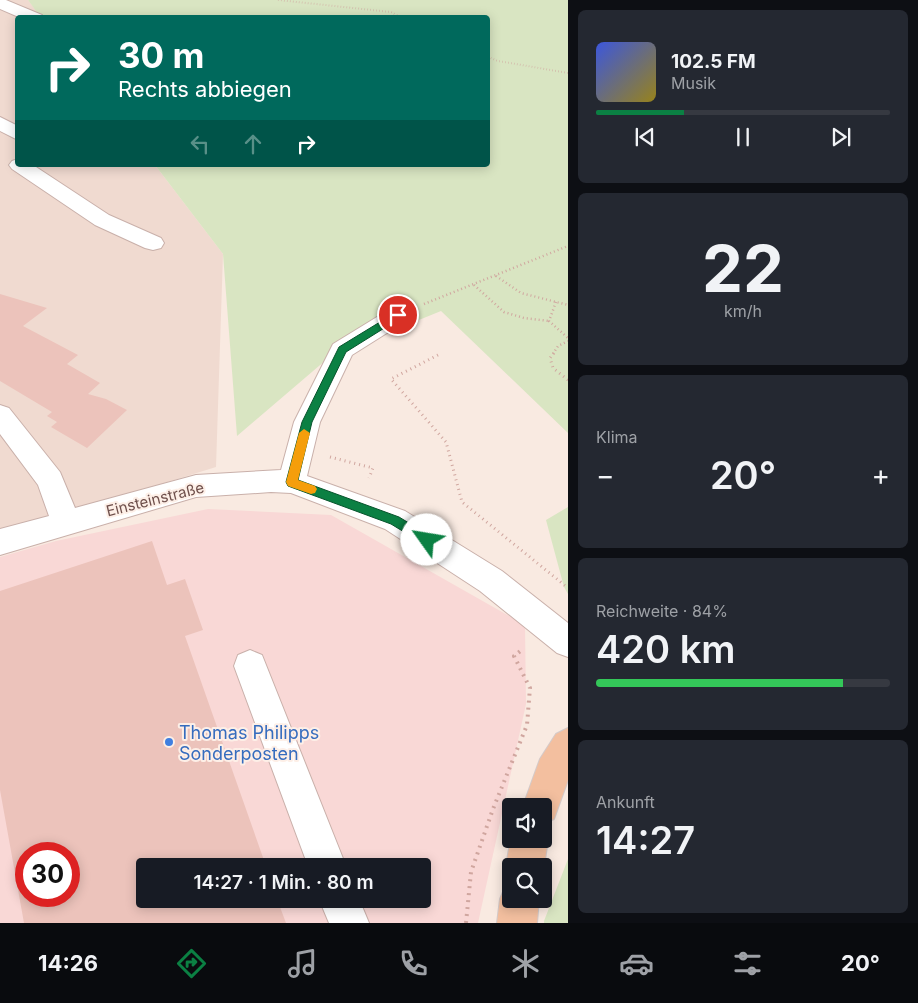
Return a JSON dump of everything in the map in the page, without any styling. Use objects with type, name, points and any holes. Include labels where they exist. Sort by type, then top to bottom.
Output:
[{"type":"main road","points":[[544,798],[561,759]]},
{"type":"main road","points":[[517,923],[519,908]]},
{"type":"street","points":[[0,3],[29,15]]},
{"type":"street","points":[[0,123],[15,132]]},
{"type":"street","points":[[0,156],[15,164]]},
{"type":"street","points":[[27,167],[48,172],[102,220],[153,243]]},
{"type":"street","points":[[292,482],[307,422],[342,350],[398,315]]},
{"type":"street","points":[[0,415],[50,480],[66,521]]},
{"type":"street","name":"Einsteinstraße","points":[[0,542],[66,521],[196,486],[271,481],[292,482],[395,520],[491,581],[559,635]]},
{"type":"street","points":[[250,666],[324,858]]},
{"type":"street","points":[[343,908],[349,923]]},
{"type":"path","points":[[278,0],[391,12],[396,15]]},
{"type":"path","points":[[490,58],[498,61],[568,73]]},
{"type":"path","points":[[398,315],[568,246]]},
{"type":"path","points":[[496,276],[522,292],[568,305]]},
{"type":"path","points":[[473,285],[504,312],[524,318],[550,321],[568,340],[558,346],[550,358],[553,368],[568,380]]},
{"type":"path","points":[[550,321],[556,302]]},
{"type":"path","points":[[438,355],[390,379],[446,442],[462,502],[568,588]]},
{"type":"path","points":[[300,450],[372,468],[368,482]]},
{"type":"path","points":[[466,923],[471,872],[493,809],[527,725],[530,688],[514,656],[559,635]]},
{"type":"shaded area","points":[[0,0],[28,0],[39,15],[15,15],[15,167],[157,167],[223,254],[216,467],[0,534]]},
{"type":"shaded area","points":[[208,509],[331,515],[525,625],[526,704],[505,798],[502,798],[502,814],[478,923],[0,923],[0,557],[56,541]]},
{"type":"green space","points":[[28,0],[568,0],[568,433],[441,311],[409,324],[399,319],[340,348],[237,436],[223,254],[157,167],[490,167],[490,15],[39,15]]},
{"type":"green space","points":[[568,507],[568,594],[564,587],[546,520]]},
{"type":"green space","points":[[568,859],[568,923],[544,923],[549,908],[552,908],[552,900]]},
{"type":"building","points":[[0,294],[47,308],[23,326],[78,355],[67,364],[100,383],[88,394],[106,399],[127,410],[87,448],[51,427],[57,422],[47,416],[52,412],[0,381]]},
{"type":"building","points":[[152,541],[167,585],[185,579],[203,630],[185,636],[263,858],[136,858],[136,908],[280,908],[286,923],[24,923],[21,907],[80,907],[80,842],[15,842],[15,873],[0,790],[0,591]]},
{"type":"slow traffic","points":[[304,433],[292,482],[311,489]]},
{"type":"place","name":"Thomas Philipps Sonderposten","points":[[169,742]]},
{"type":"route","points":[[398,315],[342,350],[307,422],[292,482],[395,520],[427,540]]}]
